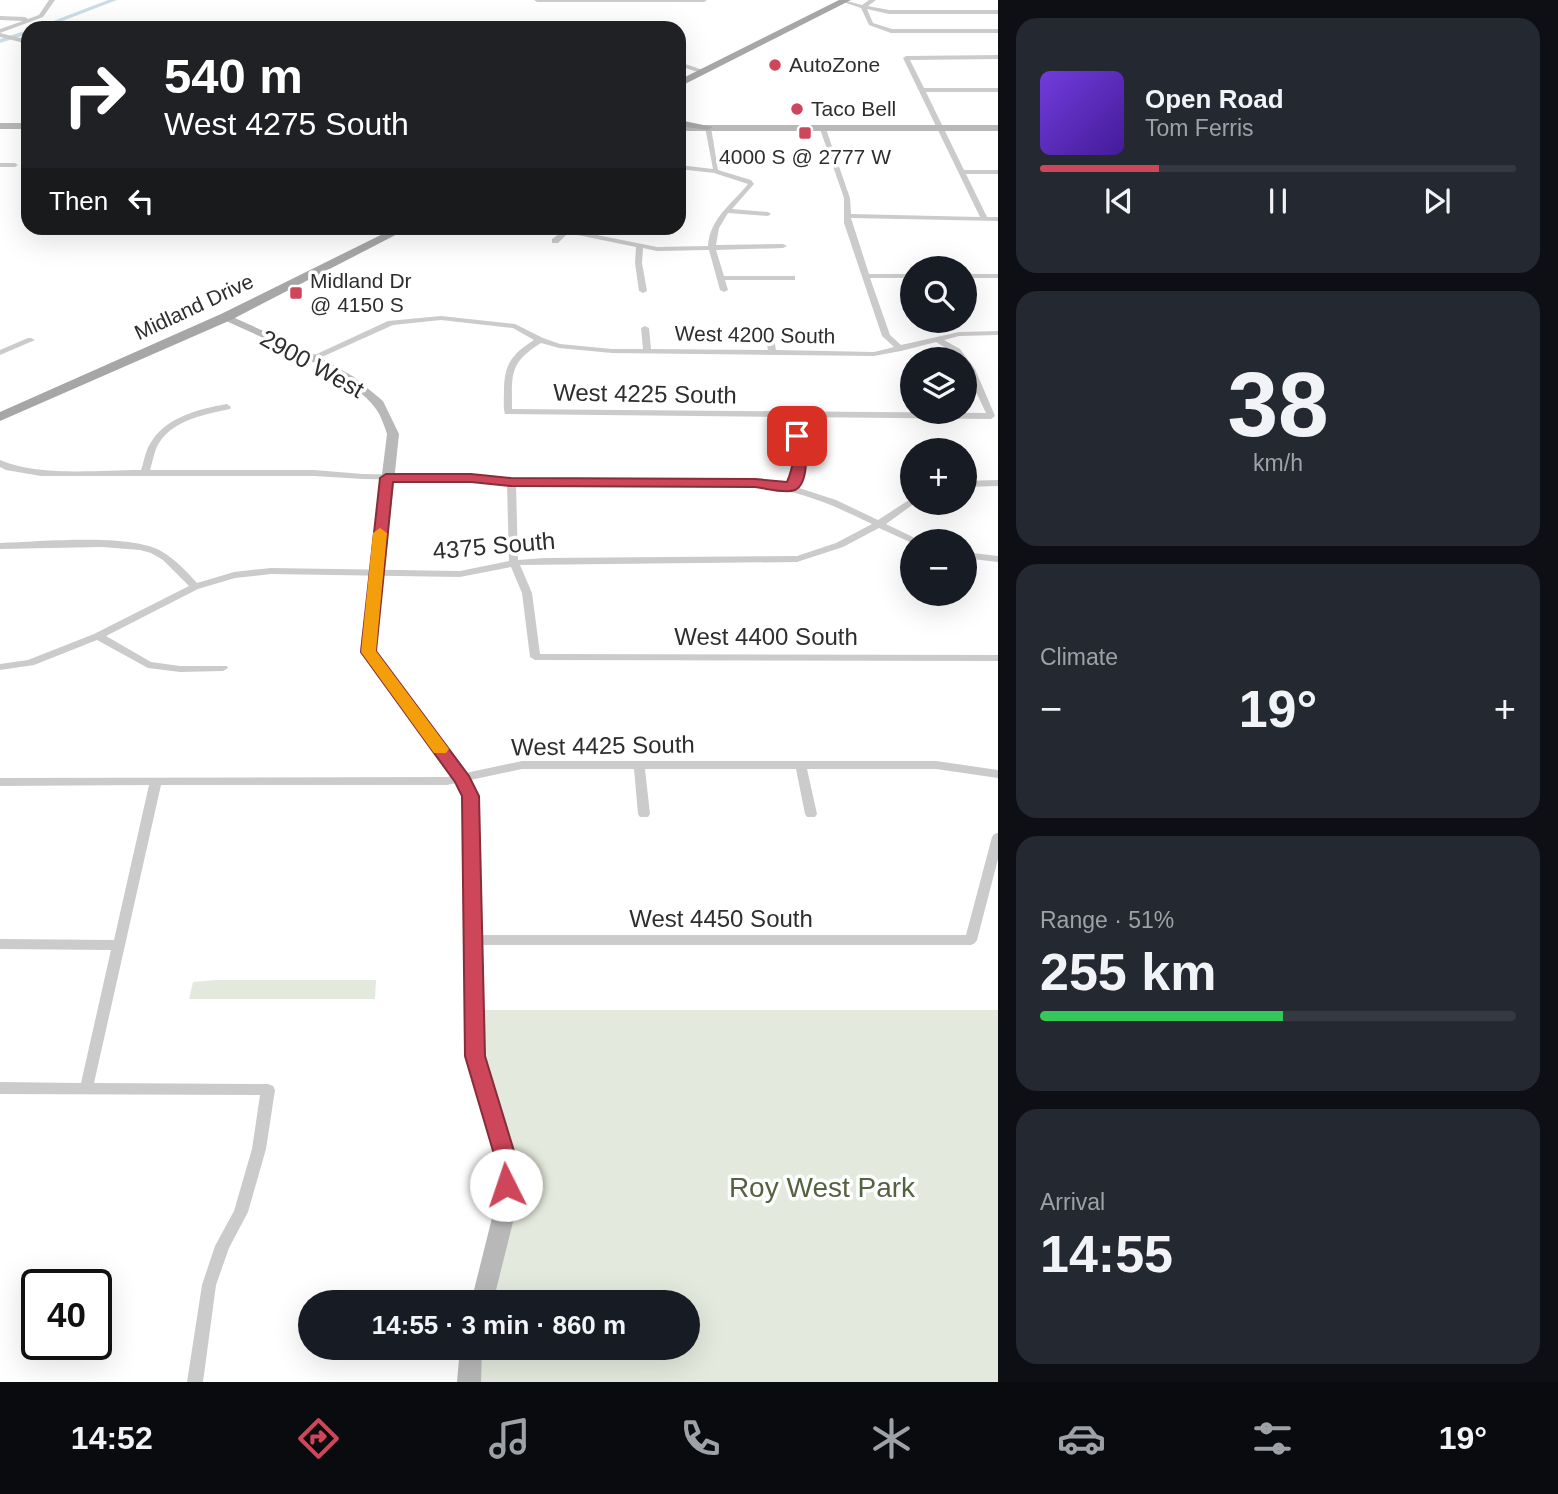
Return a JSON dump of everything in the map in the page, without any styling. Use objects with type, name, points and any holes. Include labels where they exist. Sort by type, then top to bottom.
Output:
[{"type":"main road","points":[[686,81],[845,0]]},
{"type":"main road","points":[[686,125],[708,127]]},
{"type":"main road","name":"Midland Drive","points":[[0,418],[226,317],[389,235]]},
{"type":"street","points":[[0,18],[29,21],[43,15],[52,0]]},
{"type":"street","points":[[537,0],[704,0]]},
{"type":"street","points":[[845,0],[888,12],[998,12]]},
{"type":"street","points":[[863,7],[873,0]]},
{"type":"street","points":[[863,7],[872,24],[891,32],[998,31]]},
{"type":"street","points":[[0,33],[21,24]]},
{"type":"street","points":[[0,33],[21,40]]},
{"type":"street","points":[[985,219],[906,58],[998,57]]},
{"type":"street","points":[[686,66],[704,72]]},
{"type":"street","points":[[922,90],[998,90]]},
{"type":"street","points":[[0,126],[21,126]]},
{"type":"street","points":[[716,169],[708,127],[998,128]]},
{"type":"street","points":[[823,129],[847,198],[848,216],[886,337],[900,348]]},
{"type":"street","points":[[0,165],[15,165]]},
{"type":"street","points":[[686,167],[716,169],[724,175],[749,181],[751,184],[718,219],[715,228],[712,248],[724,290]]},
{"type":"street","points":[[962,172],[998,172]]},
{"type":"street","points":[[727,211],[768,214]]},
{"type":"street","points":[[848,216],[998,219]]},
{"type":"street","points":[[555,241],[562,235]]},
{"type":"street","points":[[593,235],[671,250],[783,246]]},
{"type":"street","points":[[640,246],[637,254],[643,291]]},
{"type":"street","points":[[866,276],[900,276]]},
{"type":"street","points":[[977,276],[998,276]]},
{"type":"street","points":[[722,278],[792,278]]},
{"type":"street","name":"2900 West","points":[[226,317],[361,388],[379,403],[389,419],[393,434],[368,652],[463,780],[470,796],[475,1056],[507,1161],[505,1210],[485,1290]]},
{"type":"street","name":"West 4200 South","points":[[310,359],[391,323],[441,318],[515,326],[540,340],[583,350],[874,354],[900,349]]},
{"type":"street","points":[[515,326],[524,322]]},
{"type":"street","points":[[645,328],[647,352]]},
{"type":"street","points":[[768,329],[773,353]]},
{"type":"street","name":"West 4200 South","points":[[909,347],[959,334],[998,333]]},
{"type":"street","points":[[0,353],[31,340]]},
{"type":"street","name":"West 4225 South","points":[[540,340],[513,358],[509,369],[509,412],[900,416]]},
{"type":"street","points":[[938,340],[950,347]]},
{"type":"street","name":"West 4225 South","points":[[977,383],[991,416],[977,416]]},
{"type":"street","points":[[145,471],[154,444],[165,433],[192,416],[209,409],[227,407]]},
{"type":"street","points":[[792,415],[801,451],[799,468],[792,486]]},
{"type":"street","points":[[0,463],[6,467],[41,472],[314,472],[354,478],[471,478],[511,482],[755,483],[792,486],[823,496],[900,534]]},
{"type":"street","points":[[511,482],[514,563]]},
{"type":"street","points":[[977,483],[998,482]]},
{"type":"street","name":"4375 South","points":[[0,667],[30,663],[98,636],[195,587],[233,575],[271,572],[460,574],[514,563],[797,559],[853,541],[900,509]]},
{"type":"street","points":[[0,546],[124,546],[152,550],[173,563],[195,587]]},
{"type":"street","points":[[977,557],[998,559]]},
{"type":"street","name":"West 4400 South","points":[[514,563],[527,593],[535,657],[998,658]]},
{"type":"street","points":[[98,636],[148,666],[180,669],[223,668]]},
{"type":"street","name":"West 4425 South","points":[[0,782],[463,780],[522,765],[936,765],[998,774]]},
{"type":"street","points":[[639,765],[644,814]]},
{"type":"street","points":[[801,765],[811,814]]},
{"type":"street","points":[[86,1089],[156,781]]},
{"type":"street","name":"West 4450 South","points":[[472,940],[971,940],[998,837]]},
{"type":"street","points":[[0,944],[119,945]]},
{"type":"street","points":[[0,1088],[268,1090],[259,1149],[244,1199],[222,1246],[209,1285],[195,1382]]},
{"type":"street","points":[[469,1382],[470,1360]]},
{"type":"green space","points":[[376,980],[375,999],[189,999],[193,982]]},
{"type":"green space","name":"Roy West Park","points":[[481,1010],[998,1010],[998,1382],[477,1382],[478,1360],[700,1360],[700,1290],[492,1290],[513,1200],[516,1156],[481,1041]]},
{"type":"waterway","points":[[57,21],[114,0]]},
{"type":"waterway","points":[[0,41],[21,34]]},
{"type":"slow traffic","points":[[380,533],[368,652],[440,749]]},
{"type":"place","name":"AutoZone","points":[[775,65]]},
{"type":"place","name":"Taco Bell","points":[[797,109]]},
{"type":"place","name":"4000 S @ 2777 W","points":[[805,133]]},
{"type":"place","name":"Midland Dr @ 4150 S","points":[[296,293]]},
{"type":"route","points":[[506,1185],[507,1161],[475,1056],[470,796],[463,780],[368,652],[386,478],[471,478],[511,482],[755,483],[792,486],[799,468],[801,451],[797,436]]}]
